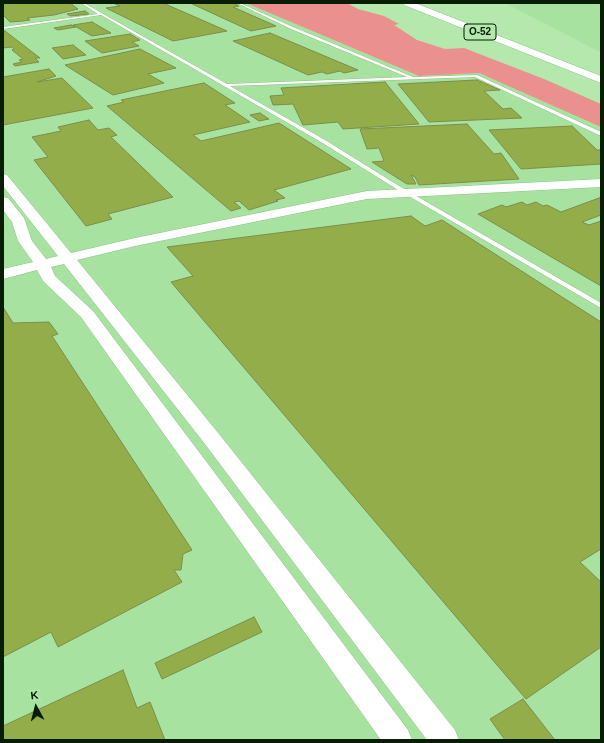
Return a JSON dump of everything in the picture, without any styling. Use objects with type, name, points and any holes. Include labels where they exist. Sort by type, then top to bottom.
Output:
[{"type":"highway","name":"O-52","points":[[407,3],[601,80]]},
{"type":"highway","name":"O-52","points":[[432,3],[479,21]]},
{"type":"street","points":[[3,262],[37,259],[298,200],[363,188],[601,176]]},
{"type":"street","points":[[3,178],[51,239],[65,253],[207,433],[444,740]]},
{"type":"street","points":[[65,253],[135,242],[367,195],[601,183]]},
{"type":"street","points":[[3,201],[19,221],[25,241],[48,278],[86,314],[398,740]]},
{"type":"street","points":[[3,274],[37,259]]},
{"type":"lane","points":[[82,3],[322,141],[397,187],[601,306]]},
{"type":"lane","points":[[238,3],[292,28],[414,78]]},
{"type":"lane","points":[[3,28],[101,14]]},
{"type":"lane","points":[[227,86],[476,76],[601,134]]},
{"type":"shaded area","points":[[3,3],[246,3],[419,76],[479,73],[601,127],[601,740],[3,740]]},
{"type":"shaded area","points":[[246,3],[347,3],[358,9],[384,16],[399,24],[394,25],[417,40],[445,49],[464,48],[544,79],[601,104],[601,127],[479,73],[419,76]]},
{"type":"shaded area","points":[[505,3],[601,3],[601,52],[594,49]]},
{"type":"building","points":[[3,3],[70,3],[78,9],[54,15],[27,18],[30,20],[10,22],[3,15]]},
{"type":"building","points":[[163,3],[227,31],[173,41],[106,8],[120,6],[115,4]]},
{"type":"building","points":[[190,3],[233,3],[239,6],[233,7],[276,26],[251,31]]},
{"type":"building","points":[[85,11],[89,14],[71,16],[67,14]]},
{"type":"building","points":[[92,22],[111,33],[92,36],[73,25]]},
{"type":"building","points":[[71,25],[76,27],[58,30],[54,28]]},
{"type":"building","points":[[5,31],[40,58],[35,58],[39,62],[15,66],[13,64],[22,62],[19,60],[23,59],[12,50],[14,49],[12,47],[3,48],[3,32]]},
{"type":"building","points":[[270,33],[358,70],[344,73],[340,71],[327,74],[322,72],[308,75],[233,41]]},
{"type":"building","points":[[130,34],[140,40],[132,42],[139,46],[102,53],[85,41]]},
{"type":"building","points":[[73,45],[86,55],[63,59],[52,48]]},
{"type":"building","points":[[140,49],[176,68],[148,74],[164,83],[113,95],[65,65]]},
{"type":"building","points":[[49,69],[56,76],[37,82],[62,78],[93,108],[3,125],[3,77]]},
{"type":"building","points":[[477,80],[500,90],[484,91],[503,109],[511,108],[522,118],[429,122],[398,84]]},
{"type":"building","points":[[385,82],[419,124],[343,129],[338,122],[303,125],[293,104],[273,105],[270,96],[284,95],[281,88]]},
{"type":"building","points":[[204,83],[235,103],[225,105],[250,122],[193,135],[201,141],[279,123],[351,169],[274,190],[285,198],[249,210],[239,201],[234,202],[241,208],[231,211],[107,106],[124,102],[121,100]]},
{"type":"building","points":[[260,113],[269,119],[259,121],[250,115]]},
{"type":"building","points":[[89,120],[98,130],[109,128],[117,135],[111,137],[173,197],[108,214],[112,219],[86,226],[34,160],[48,157],[32,137],[61,131],[58,127]]},
{"type":"building","points":[[467,124],[494,154],[501,153],[519,179],[419,185],[415,177],[411,175],[416,184],[407,184],[372,162],[384,161],[379,148],[367,149],[360,129]]},
{"type":"building","points":[[572,126],[597,150],[601,150],[601,164],[521,169],[489,130]]},
{"type":"building","points":[[601,198],[601,215],[582,222],[589,225],[601,221],[601,286],[478,214],[502,205],[506,207],[522,202],[527,205],[536,202],[543,206],[547,205],[561,212]]},
{"type":"building","points":[[411,216],[425,226],[442,220],[601,322],[601,549],[580,562],[601,582],[601,647],[526,699],[171,282],[193,276],[167,247]]},
{"type":"building","points":[[3,307],[13,323],[49,322],[58,334],[52,336],[192,550],[183,554],[181,570],[174,570],[182,582],[58,647],[51,632],[3,657]]},
{"type":"building","points":[[254,617],[262,632],[162,679],[155,663]]},
{"type":"building","points":[[123,670],[137,708],[150,702],[165,740],[3,740],[3,726]]},
{"type":"building","points":[[523,699],[555,740],[505,740],[490,719]]}]
